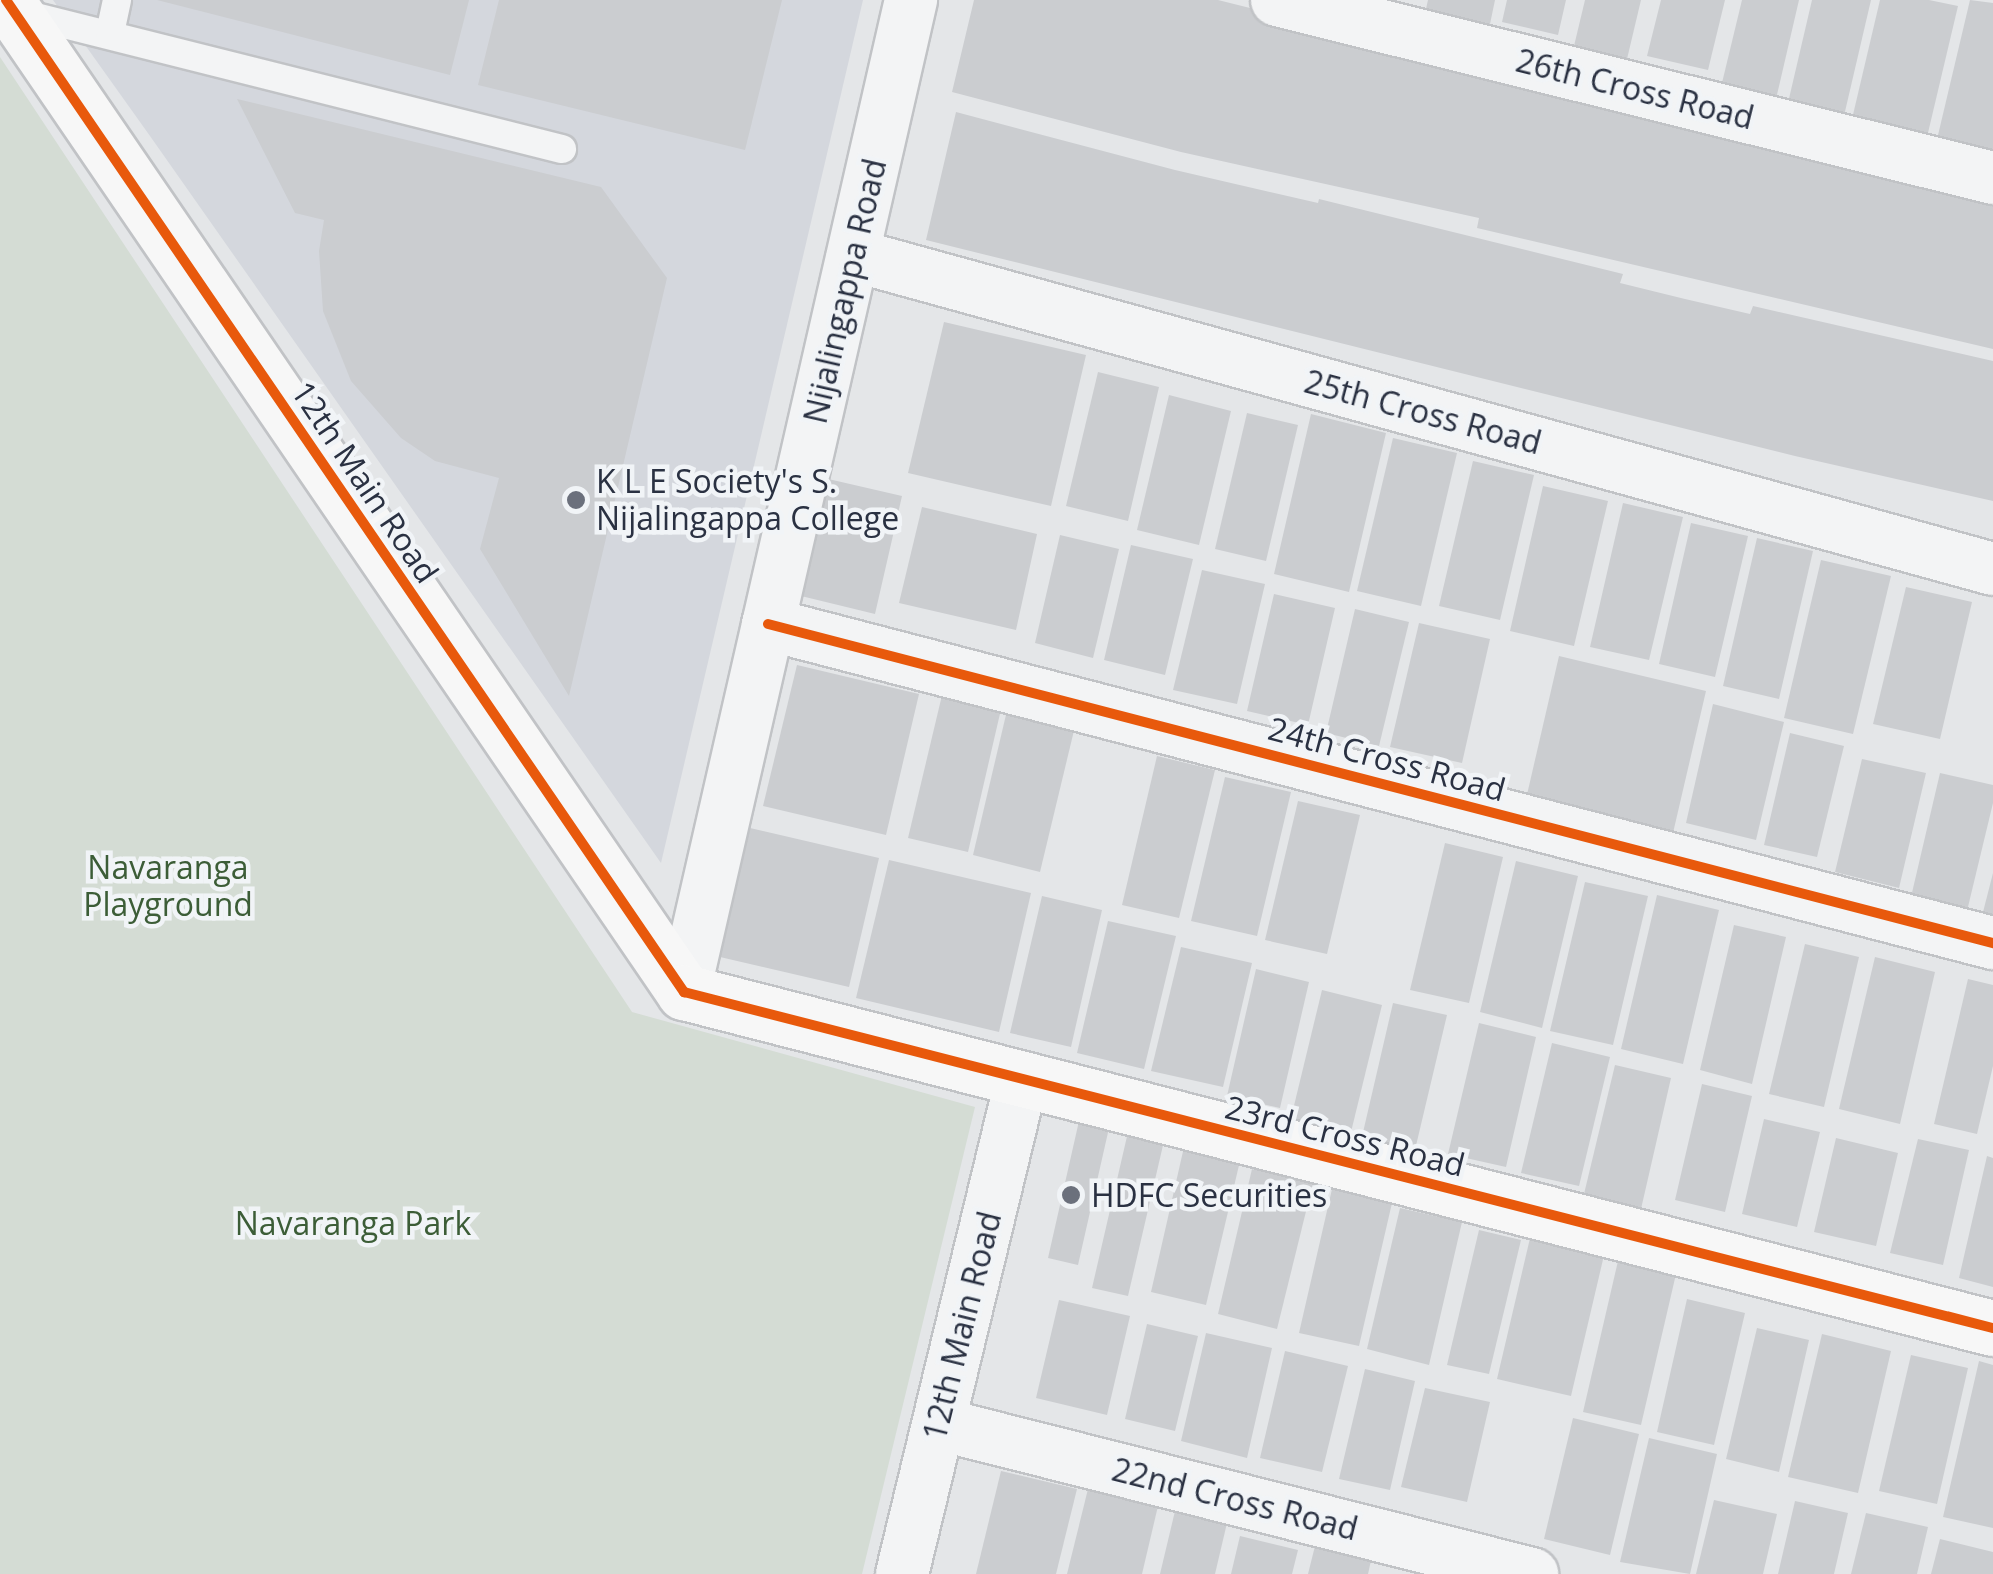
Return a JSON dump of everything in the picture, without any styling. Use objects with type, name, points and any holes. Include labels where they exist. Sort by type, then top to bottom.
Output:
[{"type":"street","name":"Nijalingappa Road","points":[[684,992],[911,0]]},
{"type":"street","name":"26th Cross Road","points":[[1277,0],[1993,178]]},
{"type":"street","name":"12th Main Road","points":[[10,6],[684,992]]},
{"type":"street","name":"25th Cross Road","points":[[853,255],[1993,570]]},
{"type":"street","name":"24th Cross Road","points":[[768,624],[1993,943]]},
{"type":"street","name":"23rd Cross Road","points":[[684,992],[1993,1328]]},
{"type":"street","name":"12th Main Road","points":[[902,1574],[1022,1078]]},
{"type":"street","name":"22nd Cross Road","points":[[939,1424],[1532,1574]]},
{"type":"lane","points":[[110,33],[117,0]]},
{"type":"lane","points":[[10,6],[562,150]]},
{"type":"shaded area","name":"K L E Society's S. Nijalingappa College","points":[[53,0],[863,0],[661,863],[150,136]]},
{"type":"green space","name":"Navaranga Park","points":[[0,57],[632,1012],[975,1107],[862,1574],[0,1574]]},
{"type":"building","points":[[157,0],[469,0],[450,75]]},
{"type":"building","points":[[499,0],[782,0],[745,150],[478,85]]},
{"type":"building","points":[[974,0],[1218,0],[1440,56],[1437,68],[1993,196],[1993,349],[1477,228],[1479,218],[1181,152],[952,92]]},
{"type":"building","points":[[1428,0],[1495,0],[1490,24],[1426,9]]},
{"type":"building","points":[[1507,0],[1566,0],[1558,35],[1502,22]]},
{"type":"building","points":[[1585,0],[1641,0],[1627,59],[1574,46]]},
{"type":"building","points":[[1661,0],[1725,0],[1708,70],[1647,56]]},
{"type":"building","points":[[1742,0],[1799,0],[1776,99],[1721,87]]},
{"type":"building","points":[[1812,0],[1871,0],[1840,133],[1784,120]]},
{"type":"building","points":[[1880,0],[1929,0],[1958,6],[1923,154],[1848,136]]},
{"type":"building","points":[[1970,0],[1993,3],[1993,167],[1934,152]]},
{"type":"building","points":[[237,99],[601,187],[667,278],[569,696],[480,549],[499,478],[435,461],[401,438],[351,381],[323,311],[319,251],[324,220],[295,213]]},
{"type":"building","points":[[956,112],[1175,170],[1318,203],[1319,199],[1623,274],[1620,283],[1685,299],[1750,314],[1753,306],[1993,361],[1993,501],[1795,456],[926,240]]},
{"type":"building","points":[[944,322],[1086,355],[1051,506],[908,473]]},
{"type":"building","points":[[1098,372],[1159,387],[1128,521],[1066,506]]},
{"type":"building","points":[[1169,395],[1231,411],[1199,545],[1137,530]]},
{"type":"building","points":[[1247,413],[1298,425],[1266,561],[1215,549]]},
{"type":"building","points":[[1311,414],[1386,433],[1349,592],[1274,574]]},
{"type":"building","points":[[1393,438],[1457,453],[1421,606],[1357,591]]},
{"type":"building","points":[[1473,461],[1534,475],[1500,620],[1439,606]]},
{"type":"building","points":[[824,478],[902,496],[875,614],[797,595]]},
{"type":"building","points":[[1543,486],[1608,501],[1574,646],[1510,631]]},
{"type":"building","points":[[1623,503],[1683,517],[1649,660],[1590,647]]},
{"type":"building","points":[[922,507],[1037,534],[1016,630],[899,603]]},
{"type":"building","points":[[1691,523],[1748,536],[1715,677],[1659,664]]},
{"type":"building","points":[[1060,535],[1119,549],[1093,658],[1035,643]]},
{"type":"building","points":[[1757,538],[1813,551],[1779,699],[1723,686]]},
{"type":"building","points":[[1131,545],[1193,559],[1165,675],[1104,660]]},
{"type":"building","points":[[1821,560],[1891,576],[1853,734],[1784,718]]},
{"type":"building","points":[[1202,570],[1265,584],[1237,704],[1173,690]]},
{"type":"building","points":[[1906,587],[1972,602],[1940,739],[1873,724]]},
{"type":"building","points":[[1274,594],[1335,608],[1308,725],[1247,711]]},
{"type":"building","points":[[1355,609],[1409,622],[1379,746],[1326,733]]},
{"type":"building","points":[[1419,623],[1490,639],[1462,763],[1390,747]]},
{"type":"building","points":[[1559,656],[1706,691],[1673,833],[1526,799]]},
{"type":"building","points":[[797,665],[919,694],[886,835],[763,806]]},
{"type":"building","points":[[943,691],[1002,705],[968,852],[908,838]]},
{"type":"building","points":[[1009,702],[1077,718],[1040,872],[973,855]]},
{"type":"building","points":[[1713,704],[1784,722],[1756,840],[1686,823]]},
{"type":"building","points":[[1790,733],[1844,746],[1817,857],[1764,845]]},
{"type":"building","points":[[1157,756],[1215,770],[1179,918],[1122,905]]},
{"type":"building","points":[[1862,759],[1926,773],[1899,888],[1835,872]]},
{"type":"building","points":[[1940,773],[1993,785],[1993,803],[1967,911],[1911,897]]},
{"type":"building","points":[[1225,777],[1291,792],[1257,936],[1191,921]]},
{"type":"building","points":[[1298,801],[1360,815],[1327,954],[1265,940]]},
{"type":"building","points":[[750,828],[879,858],[849,987],[720,957]]},
{"type":"building","points":[[1445,843],[1503,857],[1469,1003],[1410,990]]},
{"type":"building","points":[[889,860],[1031,893],[999,1032],[856,998]]},
{"type":"building","points":[[1516,861],[1578,876],[1542,1028],[1480,1012]]},
{"type":"building","points":[[1993,873],[1993,918],[1982,916]]},
{"type":"building","points":[[1585,882],[1648,896],[1613,1045],[1550,1031]]},
{"type":"building","points":[[1657,895],[1719,910],[1683,1064],[1621,1049]]},
{"type":"building","points":[[1042,896],[1102,910],[1071,1047],[1010,1033]]},
{"type":"building","points":[[1108,921],[1176,936],[1144,1069],[1077,1053]]},
{"type":"building","points":[[1734,925],[1786,937],[1752,1084],[1700,1070]]},
{"type":"building","points":[[1805,944],[1859,957],[1824,1107],[1769,1094]]},
{"type":"building","points":[[1181,947],[1252,963],[1223,1087],[1151,1071]]},
{"type":"building","points":[[1875,957],[1935,972],[1900,1124],[1839,1109]]},
{"type":"building","points":[[1256,969],[1309,982],[1280,1108],[1227,1096]]},
{"type":"building","points":[[1968,979],[1993,985],[1993,1066],[1977,1134],[1934,1124]]},
{"type":"building","points":[[1322,990],[1382,1005],[1351,1132],[1291,1118]]},
{"type":"building","points":[[1393,1003],[1447,1015],[1414,1154],[1361,1141]]},
{"type":"building","points":[[1479,1023],[1536,1037],[1506,1167],[1448,1154]]},
{"type":"building","points":[[1552,1043],[1610,1057],[1579,1186],[1521,1173]]},
{"type":"building","points":[[1615,1065],[1671,1078],[1641,1209],[1584,1194]]},
{"type":"building","points":[[1702,1084],[1752,1096],[1725,1212],[1675,1200]]},
{"type":"building","points":[[1764,1119],[1820,1132],[1797,1227],[1742,1214]]},
{"type":"building","points":[[1079,1121],[1109,1128],[1078,1265],[1048,1258]]},
{"type":"building","points":[[1128,1132],[1164,1141],[1128,1296],[1092,1288]]},
{"type":"building","points":[[1836,1138],[1898,1153],[1876,1246],[1814,1232]]},
{"type":"building","points":[[1918,1139],[1969,1150],[1943,1265],[1890,1253]]},
{"type":"building","points":[[1184,1147],[1240,1161],[1206,1305],[1151,1292]]},
{"type":"building","points":[[1987,1156],[1993,1158],[1993,1287],[1959,1278]]},
{"type":"building","points":[[1252,1169],[1313,1183],[1277,1329],[1218,1314]]},
{"type":"building","points":[[1332,1189],[1392,1203],[1359,1346],[1299,1333]]},
{"type":"building","points":[[1400,1208],[1462,1222],[1429,1365],[1367,1349]]},
{"type":"building","points":[[1479,1230],[1521,1240],[1489,1374],[1447,1365]]},
{"type":"building","points":[[1531,1234],[1605,1251],[1571,1396],[1497,1379]]},
{"type":"building","points":[[1618,1261],[1676,1274],[1641,1425],[1583,1412]]},
{"type":"building","points":[[1687,1299],[1745,1313],[1714,1445],[1657,1432]]},
{"type":"building","points":[[1059,1300],[1130,1316],[1107,1415],[1036,1398]]},
{"type":"building","points":[[1147,1324],[1198,1336],[1175,1431],[1125,1419]]},
{"type":"building","points":[[1757,1328],[1809,1340],[1779,1472],[1726,1459]]},
{"type":"building","points":[[1206,1333],[1272,1348],[1247,1458],[1181,1441]]},
{"type":"building","points":[[1822,1334],[1891,1351],[1858,1493],[1788,1477]]},
{"type":"building","points":[[1285,1351],[1348,1366],[1322,1472],[1260,1458]]},
{"type":"building","points":[[1911,1355],[1968,1368],[1937,1504],[1879,1491]]},
{"type":"building","points":[[1979,1361],[1993,1365],[1993,1528],[1943,1517]]},
{"type":"building","points":[[1365,1369],[1415,1381],[1390,1490],[1339,1479]]},
{"type":"building","points":[[1425,1388],[1490,1402],[1467,1502],[1401,1487]]},
{"type":"building","points":[[1573,1418],[1639,1434],[1610,1555],[1544,1539]]},
{"type":"building","points":[[1649,1438],[1717,1454],[1690,1574],[1620,1562]]},
{"type":"building","points":[[1001,1471],[1077,1489],[1056,1574],[976,1574]]},
{"type":"building","points":[[1088,1489],[1158,1506],[1142,1574],[1067,1574]]},
{"type":"building","points":[[1714,1500],[1777,1514],[1763,1574],[1696,1574]]},
{"type":"building","points":[[1795,1501],[1848,1513],[1834,1574],[1778,1574]]},
{"type":"building","points":[[1175,1511],[1227,1523],[1215,1574],[1160,1574]]},
{"type":"building","points":[[1866,1513],[1928,1527],[1917,1574],[1851,1574]]},
{"type":"building","points":[[1240,1536],[1298,1550],[1292,1574],[1231,1574]]},
{"type":"building","points":[[1940,1539],[1993,1552],[1993,1574],[1931,1574]]},
{"type":"building","points":[[1316,1542],[1372,1556],[1368,1574],[1308,1574]]},
{"type":"cycle path","points":[[6,0],[684,992],[1993,1328]]},
{"type":"cycle path","points":[[768,624],[1993,943]]},
{"type":"place","name":"K L E Society's S. Nijalingappa College","points":[[576,500]]},
{"type":"place","name":"HDFC Securities","points":[[1071,1195]]},
{"type":"park label","name":"Navaranga Playground","points":[[168,886]]}]
